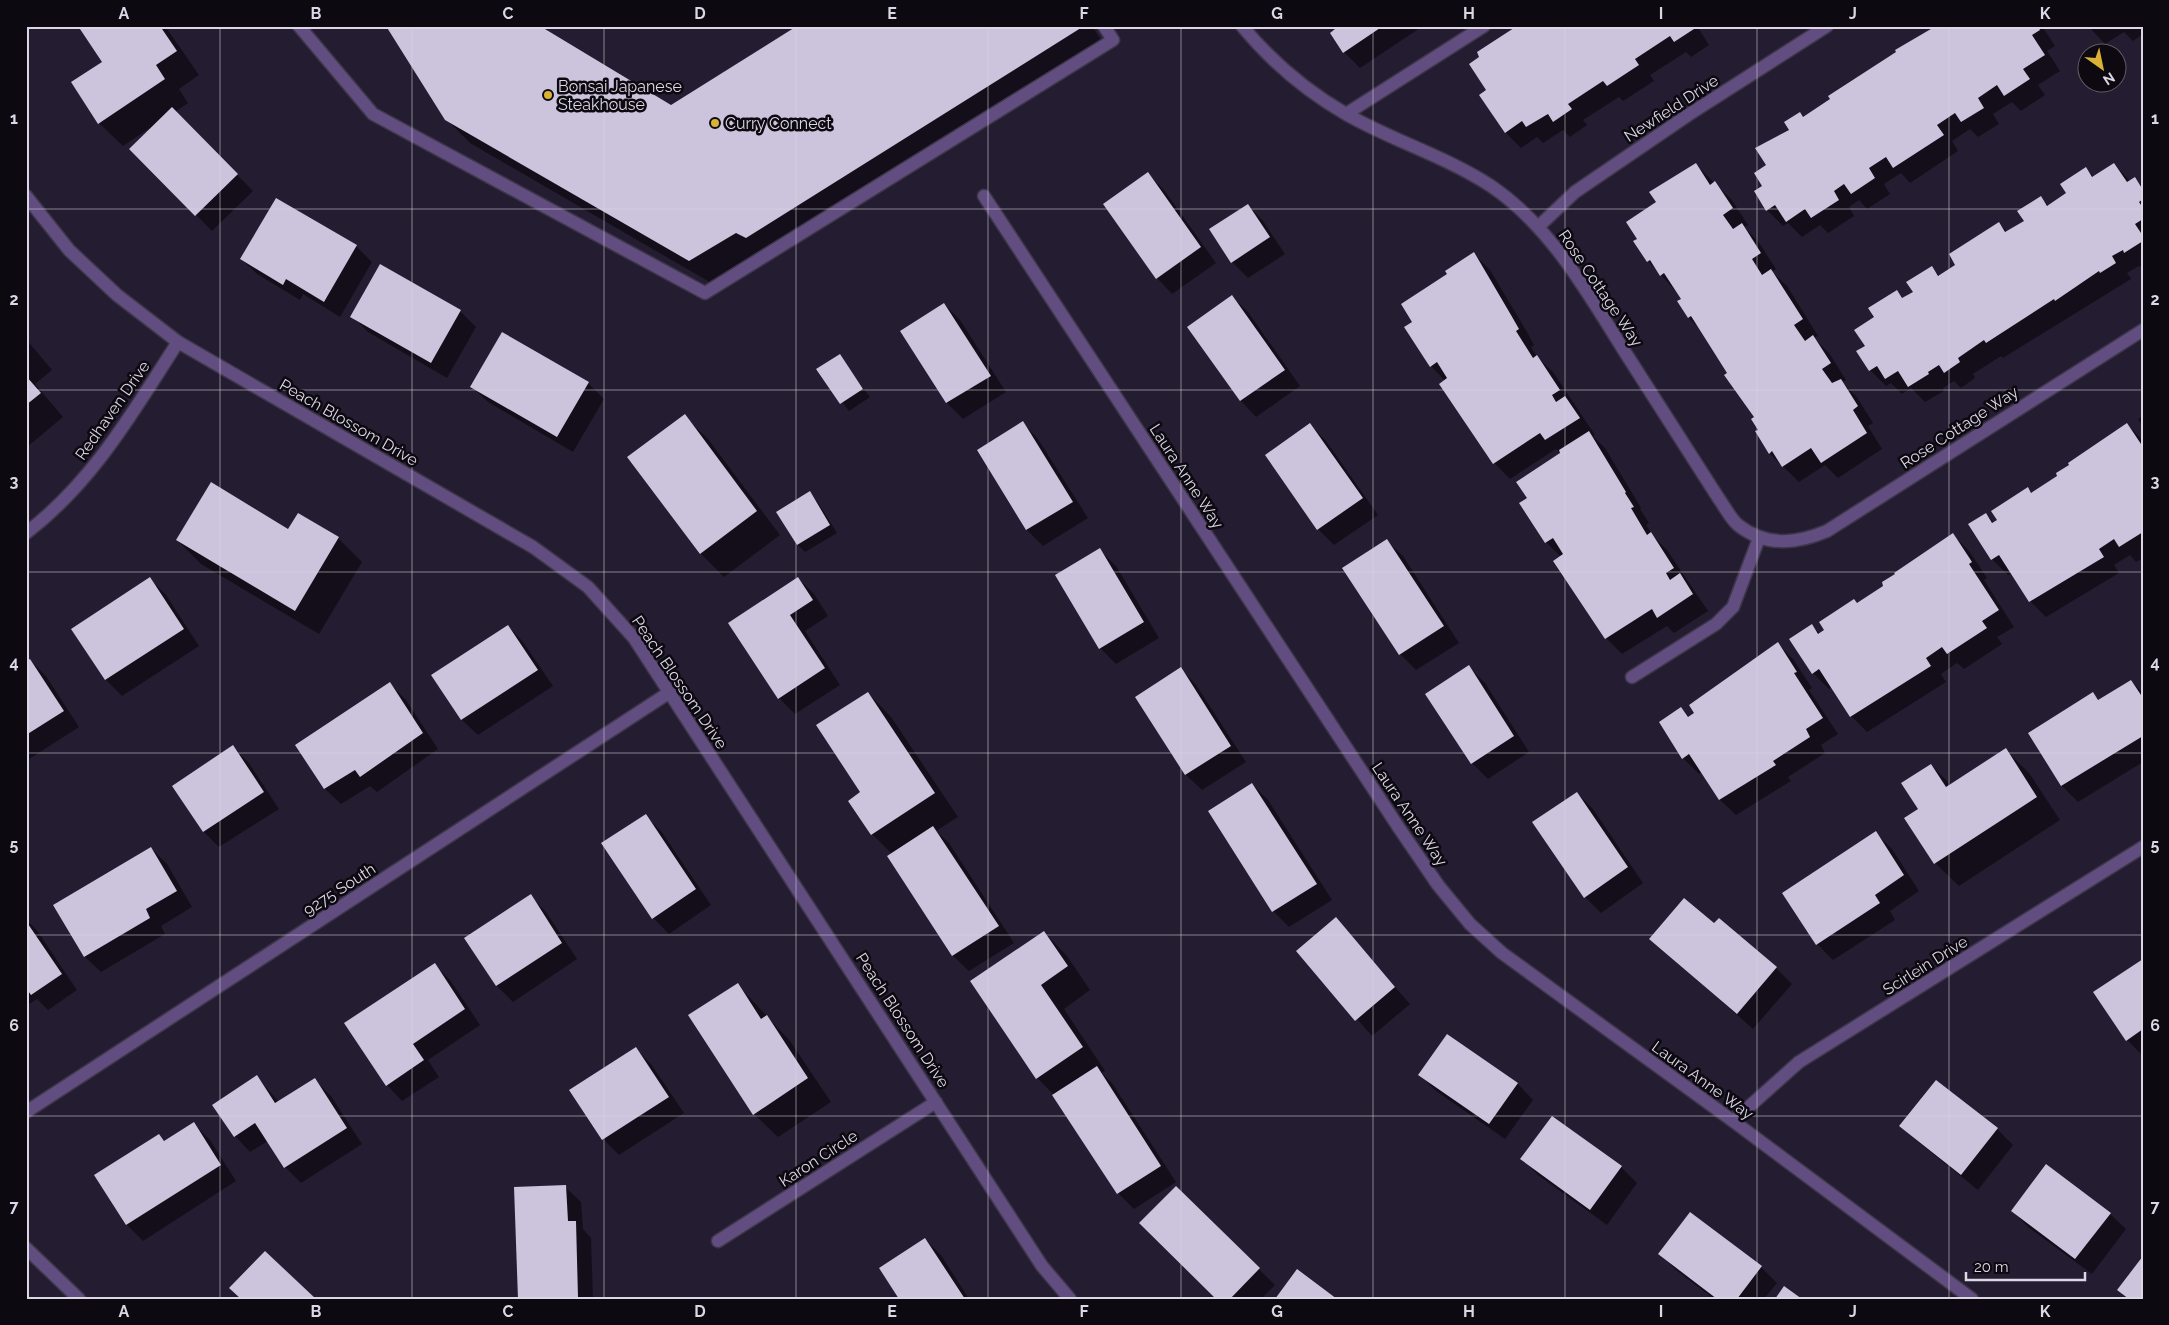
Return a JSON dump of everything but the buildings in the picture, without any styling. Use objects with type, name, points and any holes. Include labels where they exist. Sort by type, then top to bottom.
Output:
[{"type":"street","points":[[299,26],[372,114],[705,292],[1113,40],[1104,26]]},
{"type":"street","name":"Rose Cottage Way","points":[[1242,26],[1258,46],[1303,86],[1346,114],[1442,158],[1492,187],[1539,226],[1579,279],[1719,499],[1737,524],[1759,538],[1783,542],[1806,540],[1827,531],[2143,330]]},
{"type":"street","points":[[1346,114],[1484,26]]},
{"type":"street","name":"Newfield Drive","points":[[1539,226],[1574,192],[1688,115],[1827,26]]},
{"type":"street","name":"Peach Blossom Drive","points":[[26,196],[69,250],[117,295],[178,342],[533,547],[588,587],[634,638],[1042,1266],[1070,1299]]},
{"type":"street","name":"Laura Anne Way","points":[[984,196],[1399,828],[1438,885],[1470,924],[1502,953],[1547,988],[1733,1121],[1972,1299]]},
{"type":"street","name":"Redhaven Drive","points":[[26,533],[54,512],[106,453],[178,342]]},
{"type":"street","points":[[1632,677],[1716,624],[1733,607],[1759,538]]},
{"type":"street","name":"9275 South","points":[[26,1112],[670,692]]},
{"type":"street","name":"Scirlein Drive","points":[[1733,1121],[1799,1062],[2143,847]]},
{"type":"street","name":"Karon Circle","points":[[718,1241],[936,1102]]},
{"type":"street","points":[[26,1248],[79,1299]]},
{"type":"place","name":"Bonsai Japanese Steakhouse","points":[[548,95]]},
{"type":"place","name":"Curry Connect","points":[[715,123]]}]
